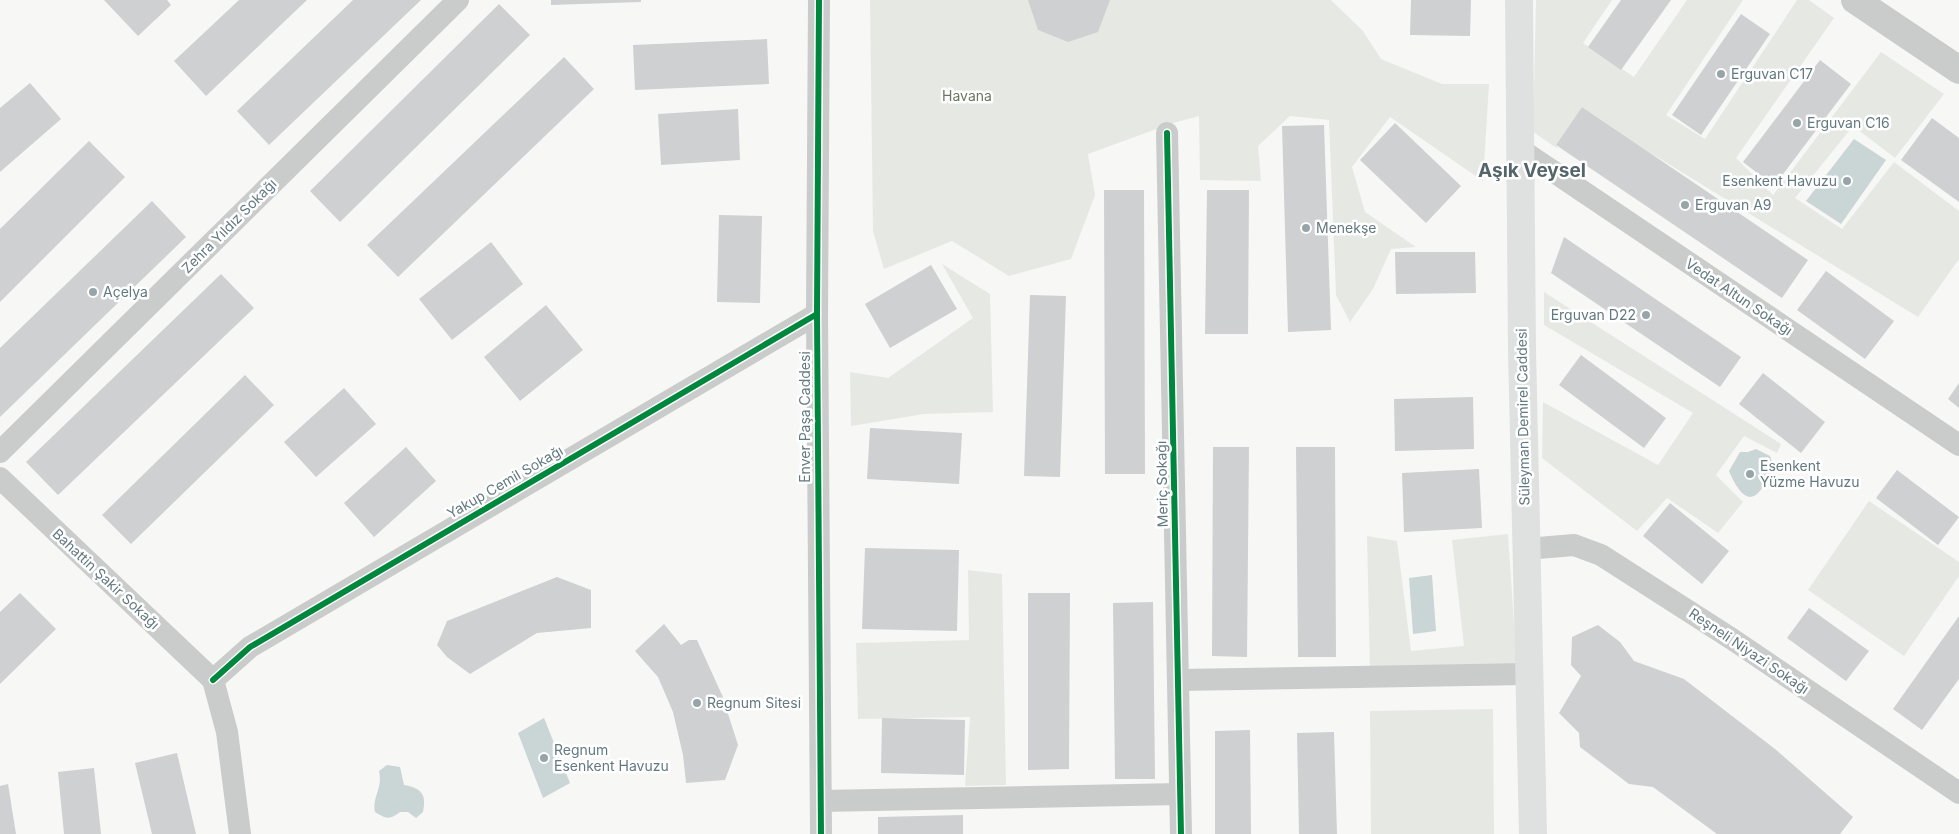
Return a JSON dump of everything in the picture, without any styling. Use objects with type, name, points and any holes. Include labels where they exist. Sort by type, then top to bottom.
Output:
[{"type":"main road","name":"Süleyman Demirel Caddesi","points":[[1519,0],[1522,359],[1533,834]]},
{"type":"street","name":"Zehra Yıldız Sokağı","points":[[0,452],[458,0]]},
{"type":"street","name":"Enver Paşa Caddesi","points":[[819,0],[817,314],[821,834]]},
{"type":"street","points":[[1855,0],[1959,70]]},
{"type":"street","name":"Meriç Sokağı","points":[[1167,133],[1181,834]]},
{"type":"street","name":"Vedat Altun Sokağı","points":[[1520,149],[1959,445]]},
{"type":"street","name":"Yakup Cemil Sokağı","points":[[213,680],[250,647],[817,314]]},
{"type":"street","name":"Bahattin Şakir Sokağı","points":[[0,478],[213,680]]},
{"type":"street","name":"Reşneli Niyazi Sokağı","points":[[1526,549],[1574,545],[1601,555],[1732,639],[1959,793]]},
{"type":"street","points":[[1178,680],[1529,674]]},
{"type":"street","points":[[213,680],[227,732],[240,834]]},
{"type":"street","points":[[820,801],[1180,794]]},
{"type":"green space","name":"Havana","points":[[870,0],[1331,0],[1363,31],[1381,59],[1442,84],[1489,84],[1483,181],[1390,117],[1352,167],[1365,212],[1416,247],[1391,249],[1373,289],[1350,322],[1336,295],[1329,120],[1290,116],[1258,146],[1261,181],[1200,180],[1199,116],[1173,123],[1088,154],[1095,195],[1071,259],[1009,276],[952,241],[884,269],[873,231]]},
{"type":"green space","points":[[1536,0],[1612,0],[1583,43],[1634,77],[1687,0],[1743,0],[1666,115],[1705,139],[1797,0],[1809,0],[1834,18],[1736,158],[1773,195],[1881,52],[1944,94],[1895,158],[1853,126],[1795,198],[1842,229],[1894,162],[1959,211],[1959,259],[1918,317],[1644,149],[1582,107],[1556,145],[1558,149],[1533,132]]},
{"type":"green space","points":[[942,264],[990,294],[993,412],[924,414],[851,426],[850,372],[888,378],[973,318]]},
{"type":"green space","points":[[1544,292],[1781,444],[1777,453],[1744,436],[1716,475],[1743,502],[1718,533],[1667,498],[1637,531],[1542,458],[1543,402],[1658,465],[1693,413],[1544,325]]},
{"type":"green space","points":[[1869,501],[1959,562],[1959,576],[1904,656],[1808,590]]},
{"type":"green space","points":[[1508,534],[1517,668],[1370,670],[1367,536],[1397,541],[1411,651],[1464,646],[1452,540]]},
{"type":"green space","points":[[968,570],[1002,574],[1006,785],[965,786],[970,717],[858,719],[856,643],[969,640]]},
{"type":"green space","points":[[1493,709],[1494,834],[1371,834],[1370,711]]},
{"type":"shaded area","name":"Esenkent Havuzu","points":[[1854,139],[1886,160],[1841,224],[1806,201]]},
{"type":"shaded area","name":"Esenkent Yüzme Havuzu","points":[[1756,449],[1770,456],[1774,468],[1761,490],[1754,496],[1749,497],[1740,491],[1729,471],[1740,452]]},
{"type":"shaded area","points":[[1432,575],[1436,631],[1413,634],[1409,578]]},
{"type":"shaded area","name":"Regnum Esenkent Havuzu","points":[[544,718],[570,783],[543,798],[518,733]]},
{"type":"shaded area","points":[[387,765],[400,767],[404,785],[419,790],[423,796],[423,812],[416,818],[408,812],[400,812],[388,818],[375,812],[374,806],[380,783],[379,771]]},
{"type":"building","points":[[104,0],[167,0],[171,5],[138,36]]},
{"type":"building","points":[[239,0],[307,0],[206,96],[174,61]]},
{"type":"building","points":[[353,0],[421,0],[269,145],[237,111]]},
{"type":"building","points":[[551,0],[641,0],[641,2],[551,5]]},
{"type":"building","points":[[1028,0],[1110,0],[1098,32],[1068,42],[1038,30]]},
{"type":"building","points":[[1411,0],[1471,0],[1470,36],[1410,35]]},
{"type":"building","points":[[1621,0],[1671,0],[1621,70],[1588,47]]},
{"type":"building","points":[[499,4],[530,35],[340,222],[310,191]]},
{"type":"building","name":"Erguvan C17","points":[[1741,14],[1770,34],[1701,135],[1672,115]]},
{"type":"building","points":[[767,39],[769,84],[635,90],[633,45]]},
{"type":"building","points":[[564,57],[594,89],[398,277],[367,245]]},
{"type":"building","name":"Erguvan C16","points":[[1820,60],[1851,84],[1774,186],[1743,162]]},
{"type":"building","points":[[30,83],[61,119],[0,172],[0,108]]},
{"type":"building","name":"Erguvan A9","points":[[1582,107],[1808,260],[1782,298],[1556,145]]},
{"type":"building","points":[[738,109],[740,160],[661,165],[658,114]]},
{"type":"building","points":[[1932,118],[1959,138],[1959,202],[1901,160]]},
{"type":"building","name":"Menekşe","points":[[1395,123],[1461,186],[1426,223],[1360,160]]},
{"type":"building","name":"Menekşe","points":[[1324,125],[1331,330],[1288,332],[1282,126]]},
{"type":"building","points":[[89,141],[125,177],[0,302],[0,229]]},
{"type":"building","points":[[1104,190],[1144,190],[1145,474],[1105,474]]},
{"type":"building","points":[[1207,190],[1249,190],[1248,334],[1205,334]]},
{"type":"building","name":"Açelya","points":[[152,201],[186,237],[0,417],[0,348]]},
{"type":"building","points":[[719,215],[762,216],[760,303],[717,302]]},
{"type":"building","name":"Erguvan D22","points":[[1564,237],[1741,357],[1720,387],[1551,273]]},
{"type":"building","points":[[491,242],[523,284],[452,340],[419,299]]},
{"type":"building","name":"Menekşe","points":[[1395,252],[1475,252],[1476,293],[1396,294]]},
{"type":"building","points":[[931,265],[957,309],[890,348],[865,304]]},
{"type":"building","points":[[1826,271],[1894,321],[1865,359],[1797,310]]},
{"type":"building","points":[[221,274],[254,308],[58,495],[26,462]]},
{"type":"building","points":[[1030,295],[1066,296],[1060,477],[1024,476]]},
{"type":"building","points":[[546,305],[583,350],[520,401],[484,357]]},
{"type":"building","points":[[1581,355],[1666,418],[1644,448],[1559,385]]},
{"type":"building","points":[[1763,373],[1825,422],[1801,453],[1739,404]]},
{"type":"building","points":[[245,375],[274,405],[131,544],[102,515]]},
{"type":"building","points":[[1959,383],[1959,408],[1948,399]]},
{"type":"building","points":[[344,388],[376,424],[316,477],[284,442]]},
{"type":"building","points":[[1473,397],[1474,449],[1395,451],[1394,399]]},
{"type":"building","points":[[870,428],[962,433],[959,484],[867,479]]},
{"type":"building","points":[[406,447],[436,481],[374,537],[344,503]]},
{"type":"building","points":[[1213,447],[1249,447],[1247,657],[1212,656]]},
{"type":"building","points":[[1296,447],[1335,447],[1336,657],[1298,657]]},
{"type":"building","points":[[1479,469],[1482,528],[1404,532],[1402,473]]},
{"type":"building","points":[[1897,470],[1959,517],[1938,545],[1876,498]]},
{"type":"building","points":[[1670,503],[1729,551],[1702,584],[1643,536]]},
{"type":"building","points":[[865,548],[959,550],[957,631],[862,629]]},
{"type":"building","points":[[557,577],[591,590],[591,628],[537,633],[470,674],[447,657],[437,645],[447,621]]},
{"type":"building","points":[[20,593],[56,629],[0,684],[0,612]]},
{"type":"building","points":[[1028,593],[1070,593],[1069,769],[1028,770]]},
{"type":"building","points":[[1153,602],[1155,779],[1115,779],[1113,603]]},
{"type":"building","points":[[1809,608],[1869,651],[1846,681],[1787,638]]},
{"type":"building","points":[[1959,616],[1959,679],[1922,730],[1893,709]]},
{"type":"building","name":"Regnum Sitesi","points":[[664,624],[681,645],[689,640],[697,640],[722,695],[738,745],[725,780],[686,783],[683,755],[673,712],[658,677],[635,651]]},
{"type":"building","points":[[1598,625],[1620,642],[1634,661],[1684,679],[1775,749],[1853,817],[1840,834],[1717,834],[1653,787],[1629,784],[1580,747],[1579,733],[1559,713],[1581,676],[1571,665],[1572,637]]},
{"type":"building","points":[[882,718],[965,720],[964,775],[881,773]]},
{"type":"building","points":[[1250,730],[1251,834],[1215,834],[1215,731]]},
{"type":"building","points":[[1334,732],[1337,834],[1299,834],[1297,733]]},
{"type":"building","points":[[177,753],[196,834],[152,834],[135,763]]},
{"type":"building","points":[[94,768],[101,834],[64,834],[58,772]]},
{"type":"building","points":[[8,784],[16,834],[0,834],[0,786]]},
{"type":"building","points":[[963,815],[963,834],[878,834],[878,817]]},
{"type":"cycle path","points":[[819,0],[817,314],[821,834]]},
{"type":"cycle path","points":[[1167,133],[1181,834]]},
{"type":"cycle path","points":[[213,680],[250,647],[817,314]]},
{"type":"place","name":"Erguvan C17","points":[[1721,74]]},
{"type":"place","name":"Erguvan C16","points":[[1797,123]]},
{"type":"place","name":"Esenkent Havuzu","points":[[1847,181]]},
{"type":"place","name":"Erguvan A9","points":[[1685,205]]},
{"type":"place","name":"Menekşe","points":[[1306,228]]},
{"type":"place","name":"Açelya","points":[[93,292]]},
{"type":"place","name":"Erguvan D22","points":[[1646,315]]},
{"type":"place","name":"Esenkent Yüzme Havuzu","points":[[1750,474]]},
{"type":"place","name":"Regnum Sitesi","points":[[697,703]]},
{"type":"place","name":"Regnum Esenkent Havuzu","points":[[544,758]]},
{"type":"district","name":"Aşık Veysel","points":[[1532,170]]}]
